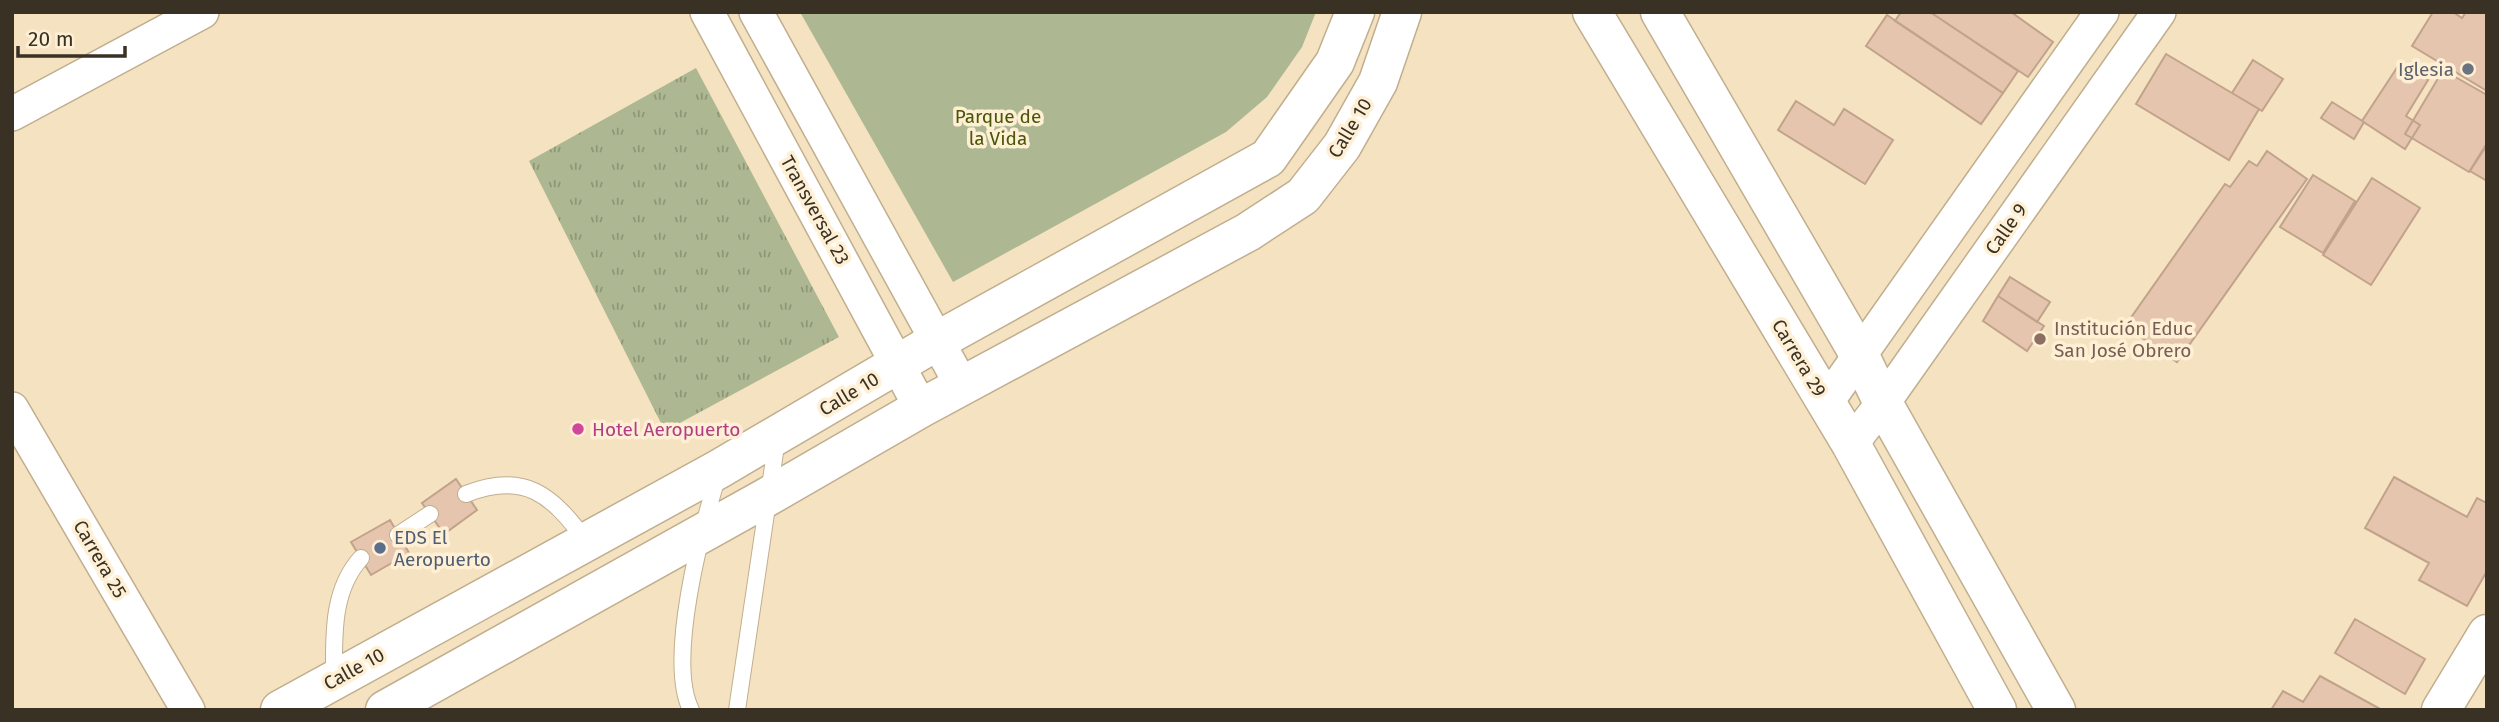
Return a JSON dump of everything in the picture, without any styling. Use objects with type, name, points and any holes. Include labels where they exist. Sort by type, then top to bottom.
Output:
[{"type":"street","points":[[12,114],[202,12]]},
{"type":"street","name":"Transversal 23","points":[[708,12],[900,364],[921,408]]},
{"type":"street","points":[[756,12],[962,386]]},
{"type":"street","name":"Calle 10","points":[[280,710],[719,470],[937,341],[1268,158],[1335,62],[1355,12]]},
{"type":"street","name":"Calle 10","points":[[384,710],[921,408],[1248,232],[1303,196],[1342,146],[1378,82],[1402,12]]},
{"type":"street","name":"Carrera 29","points":[[1592,12],[1851,444],[1997,710]]},
{"type":"street","points":[[1660,12],[1860,356],[1883,403],[2056,710]]},
{"type":"street","points":[[1826,403],[2102,12]]},
{"type":"street","name":"Calle 9","points":[[1851,444],[1883,403],[2159,12]]},
{"type":"street","points":[[1268,158],[1303,196]]},
{"type":"street","name":"Carrera 25","points":[[12,409],[188,710]]},
{"type":"street","points":[[2441,710],[2487,634]]},
{"type":"lane","points":[[737,710],[778,436]]},
{"type":"lane","points":[[691,710],[686,695],[685,633],[701,534],[719,470]]},
{"type":"lane","points":[[467,494],[491,484],[511,483],[530,488],[573,523],[586,541]]},
{"type":"lane","points":[[398,535],[430,514]]},
{"type":"lane","points":[[334,680],[338,606],[343,587],[361,558]]},
{"type":"green space","name":"Parque de la Vida","points":[[800,12],[1316,12],[1302,47],[1267,97],[1226,132],[953,282]]},
{"type":"green space","points":[[696,68],[839,337],[665,431],[529,161]]},
{"type":"building","points":[[1901,12],[1930,12],[2018,71],[2003,93],[1895,21]]},
{"type":"building","points":[[1930,12],[2011,12],[2053,42],[2028,77]]},
{"type":"building","name":"Iglesia","points":[[2433,12],[2453,12],[2462,18],[2466,12],[2487,12],[2487,91],[2412,46]]},
{"type":"building","points":[[1887,15],[2003,93],[1981,124],[1866,46]]},
{"type":"building","points":[[2166,54],[2259,109],[2229,160],[2136,104]]},
{"type":"building","points":[[2253,60],[2283,79],[2262,111],[2232,93]]},
{"type":"building","points":[[2400,63],[2428,80],[2406,116],[2420,125],[2405,149],[2362,121]]},
{"type":"building","points":[[2443,70],[2487,95],[2487,143],[2469,172],[2405,134]]},
{"type":"building","points":[[1796,101],[1834,125],[1844,109],[1893,140],[1865,184],[1778,130]]},
{"type":"building","points":[[2332,102],[2364,122],[2354,139],[2321,118]]},
{"type":"building","points":[[2487,145],[2487,181],[2470,171]]},
{"type":"building","points":[[2267,151],[2307,179],[2177,362],[2125,326],[2225,184],[2230,187],[2249,161],[2257,166]]},
{"type":"building","points":[[2313,175],[2355,201],[2323,253],[2280,227]]},
{"type":"building","points":[[2372,178],[2420,208],[2371,285],[2323,255]]},
{"type":"building","points":[[2010,277],[2050,302],[2037,322],[1998,296]]},
{"type":"building","points":[[1998,296],[2044,326],[2027,351],[1983,321]]},
{"type":"building","points":[[2394,477],[2467,517],[2477,498],[2487,503],[2487,571],[2467,606],[2419,580],[2429,563],[2365,528]]},
{"type":"building","name":"EDS El Aeropuerto","points":[[456,479],[477,510],[444,534],[422,503]]},
{"type":"building","name":"EDS El Aeropuerto","points":[[390,520],[409,553],[371,575],[351,542]]},
{"type":"building","points":[[2355,619],[2425,659],[2405,694],[2335,653]]},
{"type":"building","points":[[2320,676],[2382,710],[2271,710],[2283,691],[2303,702]]},
{"type":"place","name":"Iglesia","points":[[2468,69]]},
{"type":"place","name":"Institución Educ San José Obrero","points":[[2040,339]]},
{"type":"place","name":"Hotel Aeropuerto","points":[[578,429]]},
{"type":"place","name":"EDS El Aeropuerto","points":[[380,548]]}]
